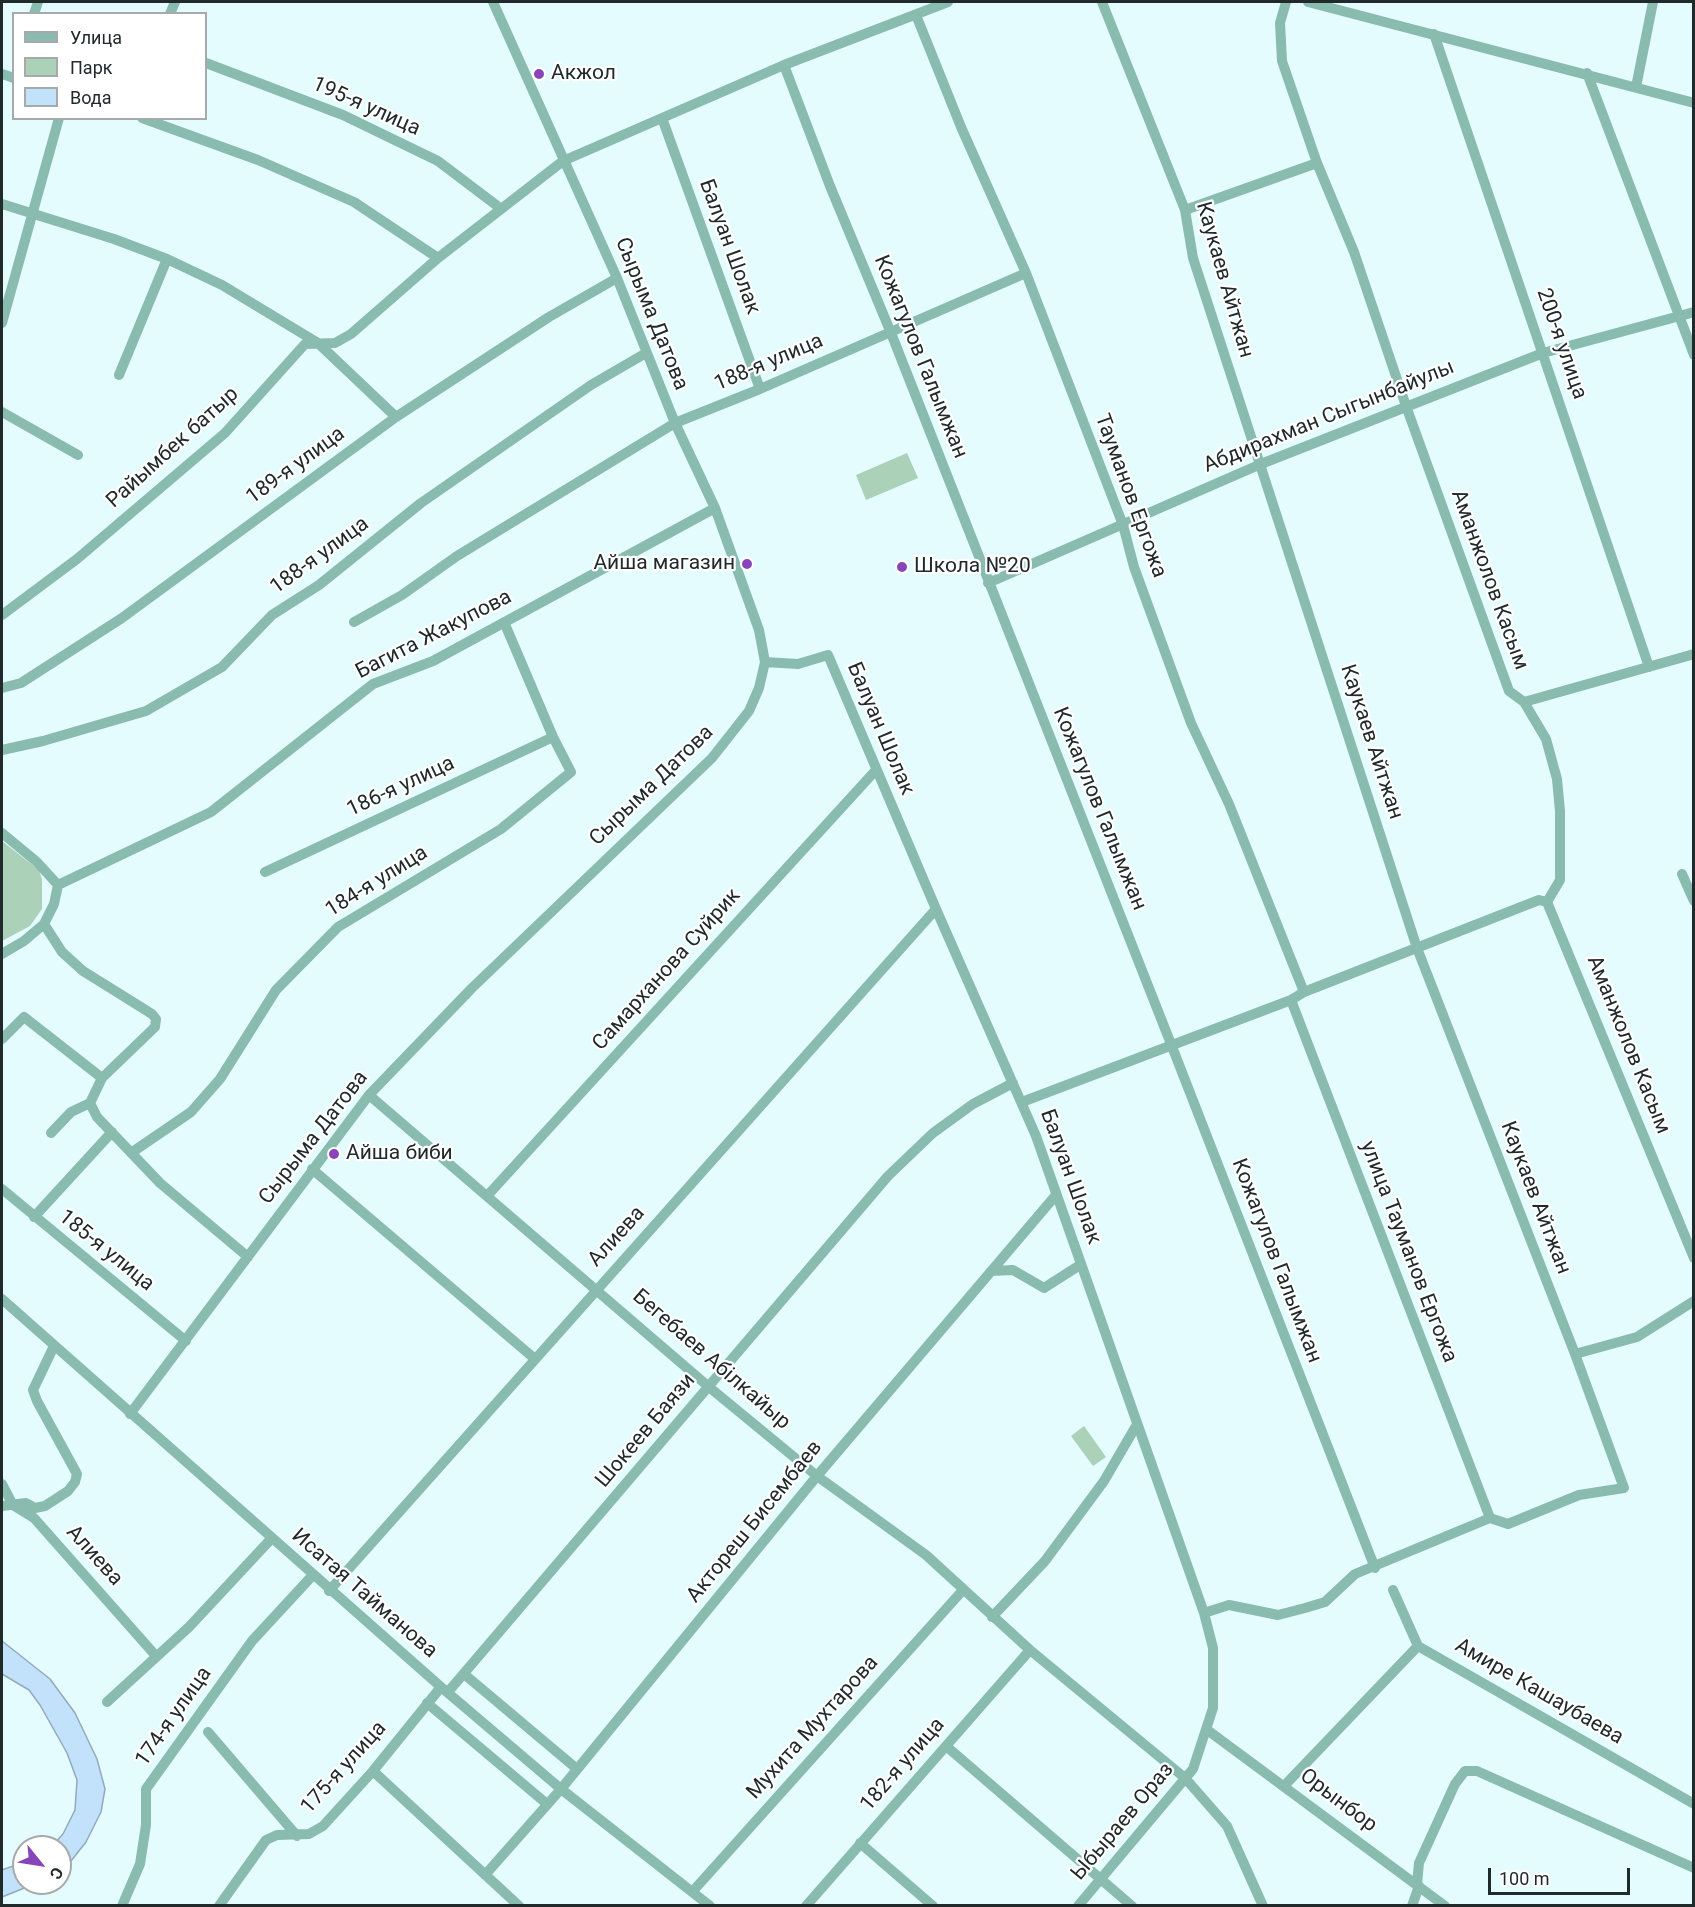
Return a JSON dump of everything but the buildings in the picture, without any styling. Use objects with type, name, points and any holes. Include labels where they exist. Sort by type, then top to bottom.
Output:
[{"type":"street","name":"Сырыма Датова","points":[[130,1414],[369,1095],[472,988],[712,758],[749,711],[759,688],[765,662],[752,609],[715,508],[675,423],[617,278],[493,2]]},
{"type":"street","name":"Райымбек батыр","points":[[2,615],[77,558],[216,440],[259,398],[305,344],[335,344],[351,334],[438,258],[563,161],[784,65],[948,2]]},
{"type":"street","name":"Каукаев Айтжан","points":[[1102,2],[1185,210],[1193,258],[1417,948],[1575,1354],[1624,1488],[1579,1495],[1508,1524],[1490,1518]]},
{"type":"street","name":"Аманжолов Касым","points":[[1286,2],[1280,23],[1282,61],[1317,163],[1354,252],[1406,406],[1509,691],[1524,702],[1545,739],[1557,779],[1560,811],[1560,880],[1547,902],[1694,1258]]},
{"type":"street","points":[[1308,2],[1587,73],[1694,103]]},
{"type":"street","points":[[1636,87],[1653,2]]},
{"type":"street","name":"Тауманов Ергожа","points":[[916,15],[961,127],[1026,273],[1123,525],[1134,567],[1191,723],[1229,804],[1304,992]]},
{"type":"street","name":"200-я улица","points":[[1434,34],[1649,667]]},
{"type":"street","name":"195-я улица","points":[[207,63],[343,114],[396,140],[438,161],[500,208]]},
{"type":"street","name":"Кожагулов Галымжан","points":[[784,65],[1171,1044],[1375,1569]]},
{"type":"street","points":[[1587,73],[1694,355]]},
{"type":"street","name":"Балуан Шолак","points":[[662,118],[760,389]]},
{"type":"street","points":[[2,324],[58,120]]},
{"type":"street","points":[[148,120],[258,160],[354,202],[438,258]]},
{"type":"street","points":[[1185,210],[1317,163]]},
{"type":"street","points":[[2,204],[166,259],[222,285],[318,343],[396,417]]},
{"type":"street","points":[[119,375],[166,259]]},
{"type":"street","name":"188-я улица","points":[[354,622],[402,595],[457,556],[675,423],[760,389],[1026,273]]},
{"type":"street","name":"189-я улица","points":[[2,688],[21,683],[122,618],[396,417],[549,317],[617,278]]},
{"type":"street","name":"Абдирахман Сыгынбайулы","points":[[988,583],[1261,464],[1543,353],[1694,312]]},
{"type":"street","name":"188-я улица","points":[[2,750],[43,741],[146,711],[222,667],[272,615],[319,585],[421,503],[591,385],[646,353]]},
{"type":"street","points":[[2,412],[78,455]]},
{"type":"street","name":"Багита Жакупова","points":[[58,885],[211,812],[373,684],[433,661],[715,508]]},
{"type":"street","points":[[504,622],[553,737]]},
{"type":"street","points":[[1524,702],[1694,654]]},
{"type":"street","name":"Балуан Шолак","points":[[765,662],[798,664],[828,656],[936,909],[1022,1102],[1204,1613],[1213,1648],[1213,1708],[1206,1729]]},
{"type":"street","name":"184-я улица","points":[[131,1153],[191,1112],[220,1079],[276,990],[338,927],[501,829],[571,772],[553,737]]},
{"type":"street","name":"186-я улица","points":[[265,872],[553,737]]},
{"type":"street","name":"Самарханова Суйрик","points":[[487,1196],[876,770]]},
{"type":"street","points":[[2,832],[37,862],[58,885],[54,904],[44,924],[24,941],[2,954]]},
{"type":"street","points":[[1682,874],[1694,901]]},
{"type":"street","points":[[1022,1102],[1291,1000],[1304,992],[1539,900],[1547,902]]},
{"type":"street","name":"Алиева","points":[[330,1591],[936,909]]},
{"type":"street","points":[[44,924],[62,952],[82,971],[152,1014],[156,1019],[155,1027],[102,1078],[90,1103],[71,1112],[51,1133]]},
{"type":"street","name":"улица Тауманов Ергожа","points":[[1291,1000],[1490,1518]]},
{"type":"street","points":[[2,1039],[24,1017],[102,1078]]},
{"type":"street","name":"Шокеев Баязи","points":[[444,1690],[464,1674],[888,1176],[933,1133],[973,1104],[1013,1083]]},
{"type":"street","name":"Бегебаев Абілкайыр","points":[[369,1095],[597,1288],[709,1387],[817,1476],[926,1556],[1030,1650],[1185,1778],[1227,1826],[1263,1905]]},
{"type":"street","points":[[90,1103],[97,1117],[160,1183],[248,1257]]},
{"type":"street","points":[[34,1217],[112,1132]]},
{"type":"street","points":[[312,1169],[535,1359]]},
{"type":"street","name":"185-я улица","points":[[2,1189],[186,1341]]},
{"type":"street","name":"Актореш Бисембаев","points":[[485,1875],[561,1789],[817,1476],[1056,1195]]},
{"type":"street","points":[[991,1271],[1013,1270],[1044,1288],[1080,1265]]},
{"type":"street","name":"Исатая Тайманова","points":[[2,1299],[312,1576],[444,1690],[561,1789],[710,1905]]},
{"type":"street","points":[[1575,1354],[1637,1337],[1694,1301]]},
{"type":"street","points":[[7,1505],[26,1503],[35,1508],[45,1506],[68,1491],[75,1482],[77,1474],[37,1401],[33,1389],[54,1346]]},
{"type":"street","points":[[992,1617],[1045,1562],[1104,1481],[1136,1426]]},
{"type":"street","name":"Алиева","points":[[2,1484],[7,1505],[34,1518],[156,1656]]},
{"type":"street","points":[[1204,1613],[1229,1605],[1278,1615],[1325,1602],[1355,1574],[1375,1569],[1490,1518]]},
{"type":"street","points":[[107,1702],[189,1627],[271,1539]]},
{"type":"street","name":"174-я улица","points":[[122,1905],[141,1864],[146,1826],[146,1789],[252,1641],[312,1576]]},
{"type":"street","name":"Мухита Мухтарова","points":[[693,1891],[963,1590]]},
{"type":"street","points":[[1285,1785],[1418,1646],[1393,1590]]},
{"type":"street","name":"Амире Кашаубаева","points":[[1418,1646],[1694,1804]]},
{"type":"street","name":"182-я улица","points":[[806,1905],[1030,1650]]},
{"type":"street","points":[[464,1674],[577,1769]]},
{"type":"street","name":"175-я улица","points":[[219,1905],[266,1840],[277,1835],[309,1834],[323,1826],[373,1771],[426,1703],[444,1690]]},
{"type":"street","points":[[426,1703],[548,1804]]},
{"type":"street","name":"Ыбыраев Ораз","points":[[1078,1905],[1193,1768],[1206,1729]]},
{"type":"street","name":"Орынбор","points":[[1206,1729],[1445,1905]]},
{"type":"street","points":[[208,1732],[297,1836]]},
{"type":"street","points":[[946,1746],[1132,1905]]},
{"type":"street","points":[[373,1771],[519,1905]]},
{"type":"street","points":[[1412,1905],[1418,1885],[1419,1863],[1455,1784],[1465,1771],[1477,1772],[1694,1868]]},
{"type":"street","points":[[860,1843],[933,1905]]},
{"type":"green space","points":[[907,453],[918,478],[866,500],[856,475]]},
{"type":"green space","points":[[2,841],[39,870],[42,879],[42,909],[30,926],[2,941]]},
{"type":"green space","points":[[1084,1426],[1106,1457],[1093,1466],[1071,1436]]},
{"type":"water","points":[[2,1641],[50,1679],[75,1713],[97,1759],[105,1789],[101,1812],[86,1842],[72,1860],[72,1835],[62,1835],[75,1810],[77,1780],[67,1753],[29,1690],[2,1674]]},
{"type":"water","points":[[12,1866],[12,1893],[2,1897],[2,1870]]},
{"type":"place","name":"Акжол","points":[[539,74]]},
{"type":"place","name":"Айша магазин","points":[[747,564]]},
{"type":"place","name":"Школа №20","points":[[902,567]]},
{"type":"place","name":"Айша биби","points":[[334,1154]]}]
